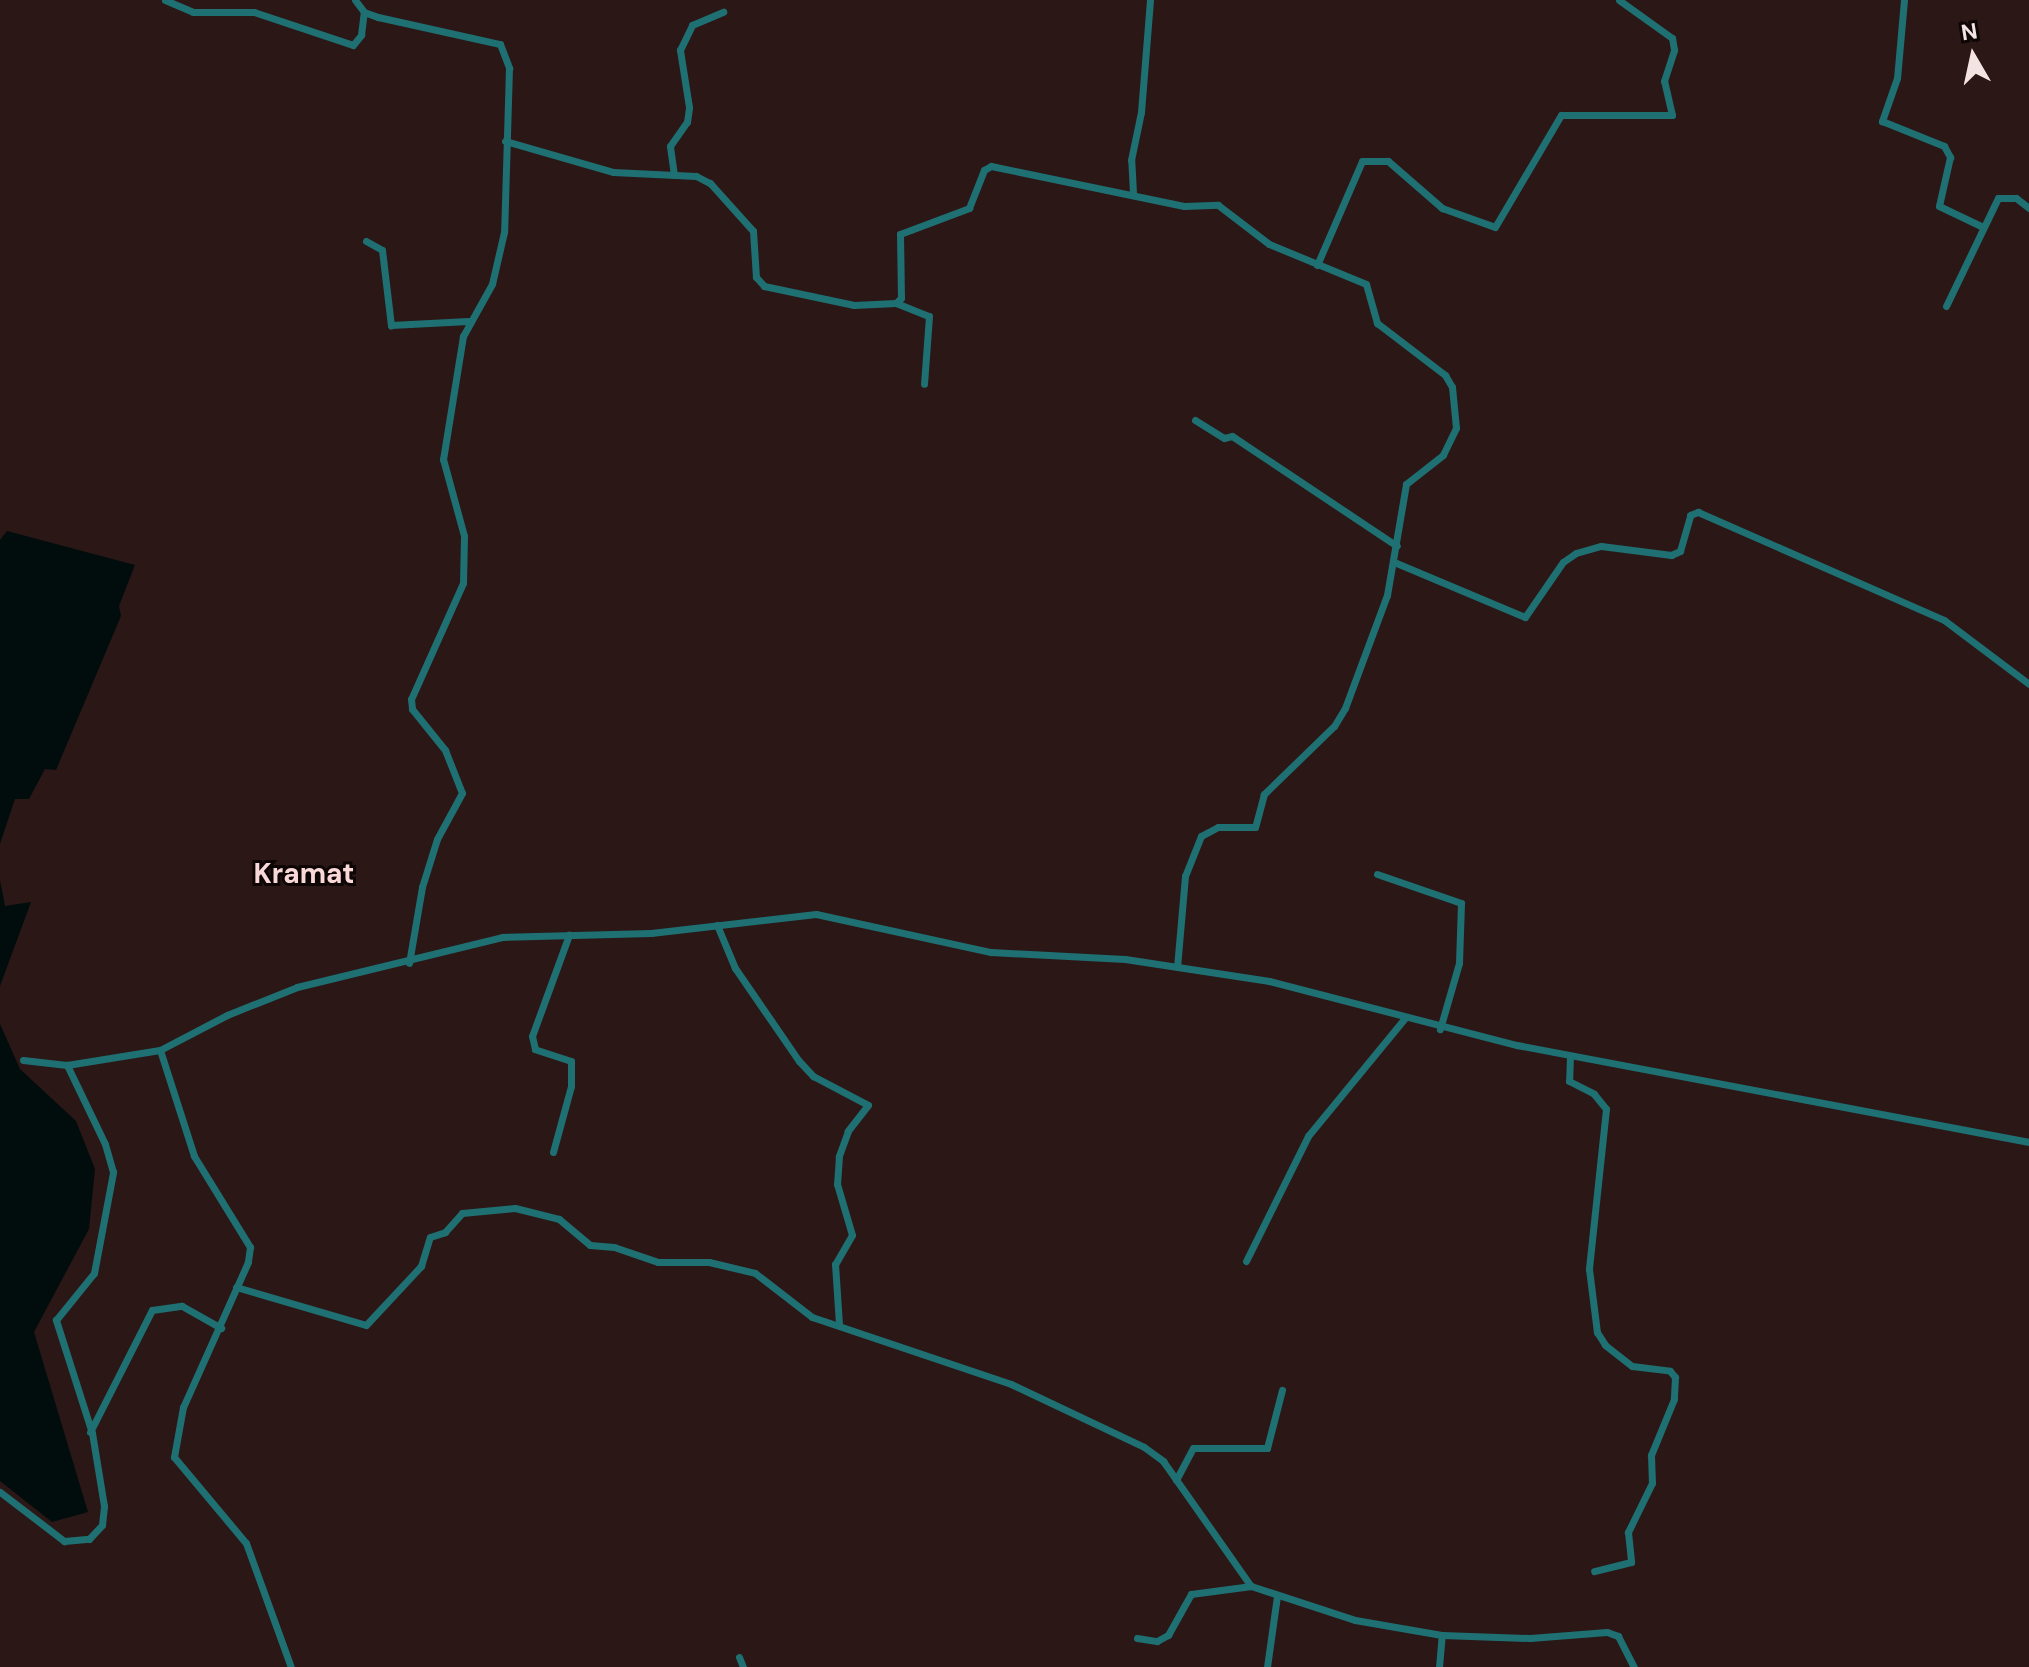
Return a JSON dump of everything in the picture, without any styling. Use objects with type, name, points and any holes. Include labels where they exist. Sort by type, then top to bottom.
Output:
[{"type":"street","points":[[165,0],[193,12],[254,12],[353,45],[359,41],[364,12]]},
{"type":"street","points":[[355,0],[364,12],[500,44],[509,68],[504,232],[492,284],[468,321],[443,468],[464,536],[463,583],[411,699],[412,709],[445,750],[462,793],[437,839],[422,887],[409,963]]},
{"type":"street","points":[[1133,193],[1131,160],[1141,112],[1150,0]]},
{"type":"street","points":[[1317,265],[1362,161],[1388,161],[1442,208],[1495,227],[1561,115],[1672,115],[1664,81],[1674,50],[1672,38],[1619,0]]},
{"type":"street","points":[[1904,0],[1897,78],[1882,121],[1944,146],[1950,157],[1939,206],[1981,226]]},
{"type":"street","points":[[674,175],[670,146],[687,122],[689,107],[680,50],[692,25],[723,12]]},
{"type":"street","points":[[505,141],[613,172],[674,175],[710,183],[745,217],[757,247],[756,277],[764,286],[854,305],[896,303],[929,316],[924,384]]},
{"type":"street","points":[[896,303],[901,298],[900,234],[969,208],[984,170],[991,166],[1184,206],[1218,205],[1269,244],[1366,284],[1377,323],[1445,375],[1452,387],[1456,428],[1452,442],[1406,484],[1394,562],[1382,610],[1334,726],[1264,794],[1255,827],[1207,830],[1196,845],[1185,876],[1177,967]]},
{"type":"street","points":[[1946,306],[1981,226],[1998,198],[2016,198],[2029,208]]},
{"type":"street","points":[[366,241],[382,250],[391,325],[468,321]]},
{"type":"street","points":[[1195,420],[1224,438],[1232,436],[1397,546]]},
{"type":"street","points":[[1394,562],[1525,617],[1563,562],[1576,553],[1601,546],[1671,555],[1680,551],[1690,515],[1698,512],[1944,620],[2029,684]]},
{"type":"street","points":[[1377,874],[1461,903],[1459,963],[1440,1029]]},
{"type":"street","points":[[23,1060],[67,1065],[160,1050],[227,1015],[297,987],[409,963],[502,937],[717,925],[816,914],[991,952],[1177,967],[1269,981],[1440,1029],[2029,1142]]},
{"type":"street","points":[[717,925],[744,984],[799,1061],[813,1076],[868,1105],[848,1131],[839,1156],[837,1184],[852,1235],[835,1264],[839,1324]]},
{"type":"street","points":[[553,1152],[571,1086],[571,1061],[535,1049],[532,1036],[569,935]]},
{"type":"street","points":[[1246,1261],[1308,1136],[1405,1018]]},
{"type":"street","points":[[160,1050],[194,1156],[250,1247],[221,1328],[183,1407],[174,1457],[180,1471],[246,1543],[291,1667]]},
{"type":"street","points":[[1570,1056],[1569,1081],[1594,1094],[1606,1109],[1589,1269],[1597,1332],[1605,1345],[1632,1366],[1670,1371],[1675,1377],[1670,1413],[1651,1455],[1652,1483],[1628,1532],[1631,1562],[1594,1571]]},
{"type":"street","points":[[0,1492],[64,1541],[81,1542],[97,1533],[104,1506],[90,1432],[56,1320],[94,1273],[113,1172],[105,1144],[67,1065]]},
{"type":"street","points":[[236,1287],[366,1325],[421,1266],[430,1237],[445,1232],[462,1213],[515,1208],[568,1224],[590,1245],[614,1247],[658,1262],[709,1262],[755,1273],[802,1311],[1011,1384],[1144,1447],[1163,1461],[1251,1586]]},
{"type":"street","points":[[90,1432],[152,1310],[182,1306],[221,1328]]},
{"type":"street","points":[[1176,1480],[1193,1448],[1267,1448],[1282,1390]]},
{"type":"street","points":[[1137,1638],[1157,1641],[1168,1635],[1191,1594],[1251,1586],[1355,1620],[1442,1635],[1530,1638],[1607,1632],[1618,1636],[1634,1667]]},
{"type":"street","points":[[1267,1667],[1277,1596]]},
{"type":"street","points":[[1439,1667],[1442,1635]]},
{"type":"street","points":[[739,1657],[743,1667]]},
{"type":"shaded area","points":[[7,531],[135,565],[119,606],[121,616],[56,770],[45,769],[29,799],[15,799],[0,844],[0,540]]},
{"type":"shaded area","points":[[0,880],[5,906],[31,902],[0,986]]},
{"type":"shaded area","points":[[0,1024],[20,1069],[76,1121],[95,1169],[89,1229],[34,1332],[88,1512],[52,1522],[0,1481]]},
{"type":"district","name":"Kramat","points":[[304,874]]}]
